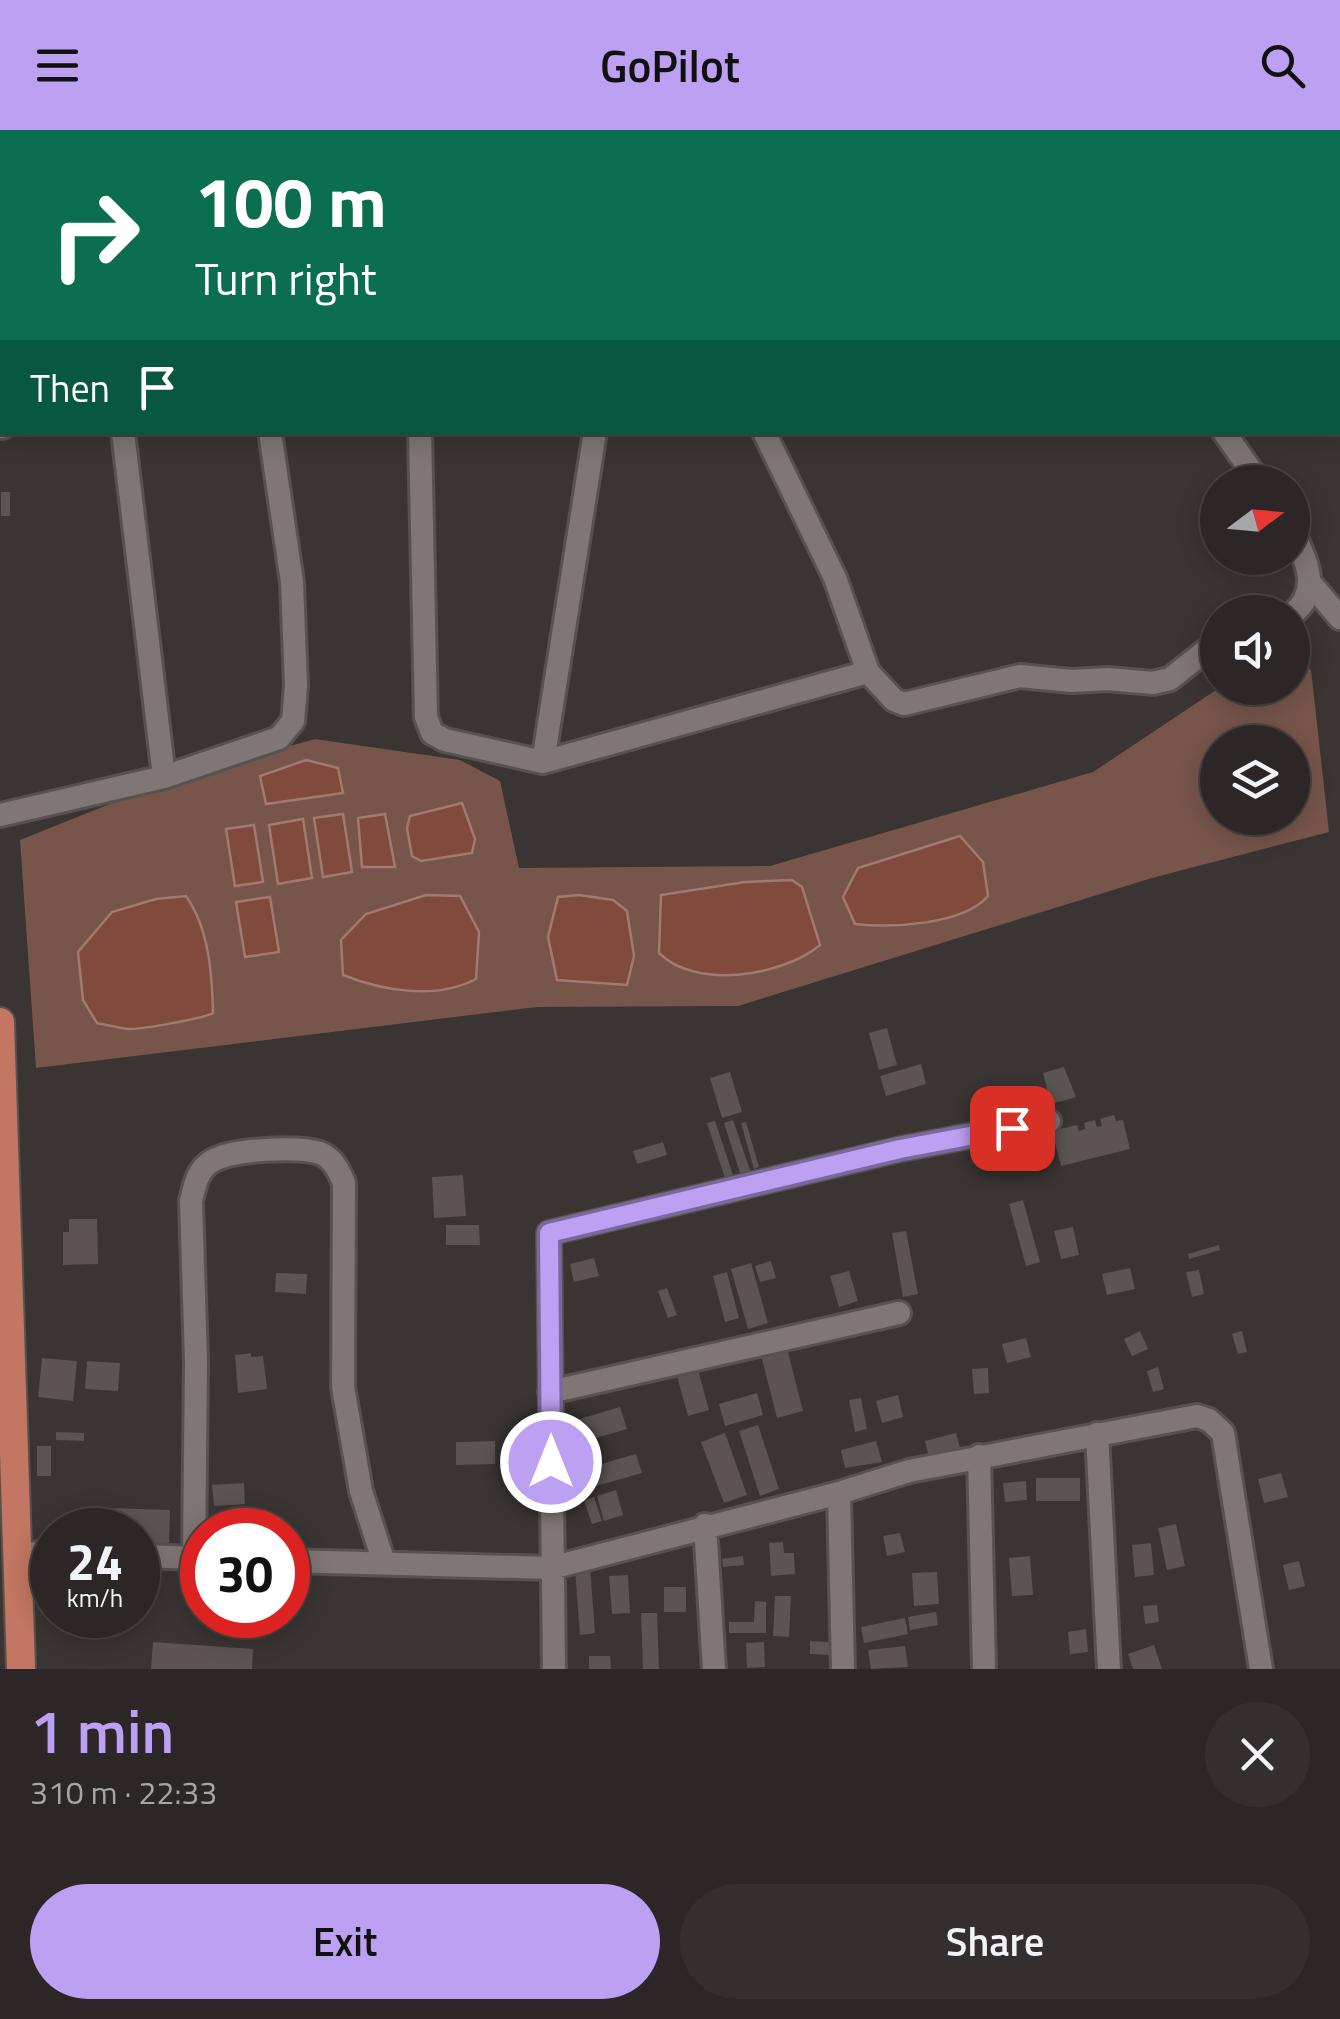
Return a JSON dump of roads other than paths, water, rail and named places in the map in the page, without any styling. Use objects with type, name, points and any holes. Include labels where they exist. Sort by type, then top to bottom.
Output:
[{"type":"main road","points":[[0,1022],[21,1669]]},
{"type":"street","points":[[122,435],[164,777]]},
{"type":"street","points":[[0,815],[164,777],[279,738],[293,721],[296,686],[292,582],[270,435]]},
{"type":"street","points":[[420,435],[426,717],[432,732],[445,740],[543,762],[868,672]]},
{"type":"street","points":[[543,762],[595,435]]},
{"type":"street","points":[[765,435],[835,578],[868,672],[894,700],[904,704],[1020,676],[1153,683],[1170,679],[1200,655]]},
{"type":"street","points":[[1226,435],[1247,465]]},
{"type":"street","points":[[1309,575],[1311,584],[1340,618]]},
{"type":"street","points":[[1307,595],[1311,584]]},
{"type":"street","points":[[554,1669],[549,1233],[900,1149],[1050,1121]]},
{"type":"street","points":[[197,1508],[191,1201],[196,1178],[211,1162],[244,1151],[323,1154],[337,1166],[344,1183],[343,1387],[361,1492],[384,1563]]},
{"type":"street","points":[[550,1392],[899,1313]]},
{"type":"street","points":[[310,1561],[552,1568],[909,1470],[1198,1416],[1210,1420],[1222,1433],[1261,1669]]},
{"type":"street","points":[[1096,1434],[1109,1669]]},
{"type":"street","points":[[979,1456],[984,1669]]},
{"type":"street","points":[[838,1492],[843,1669]]},
{"type":"street","points":[[705,1525],[714,1669]]},
{"type":"street","points":[[17,1553],[30,1553]]}]
